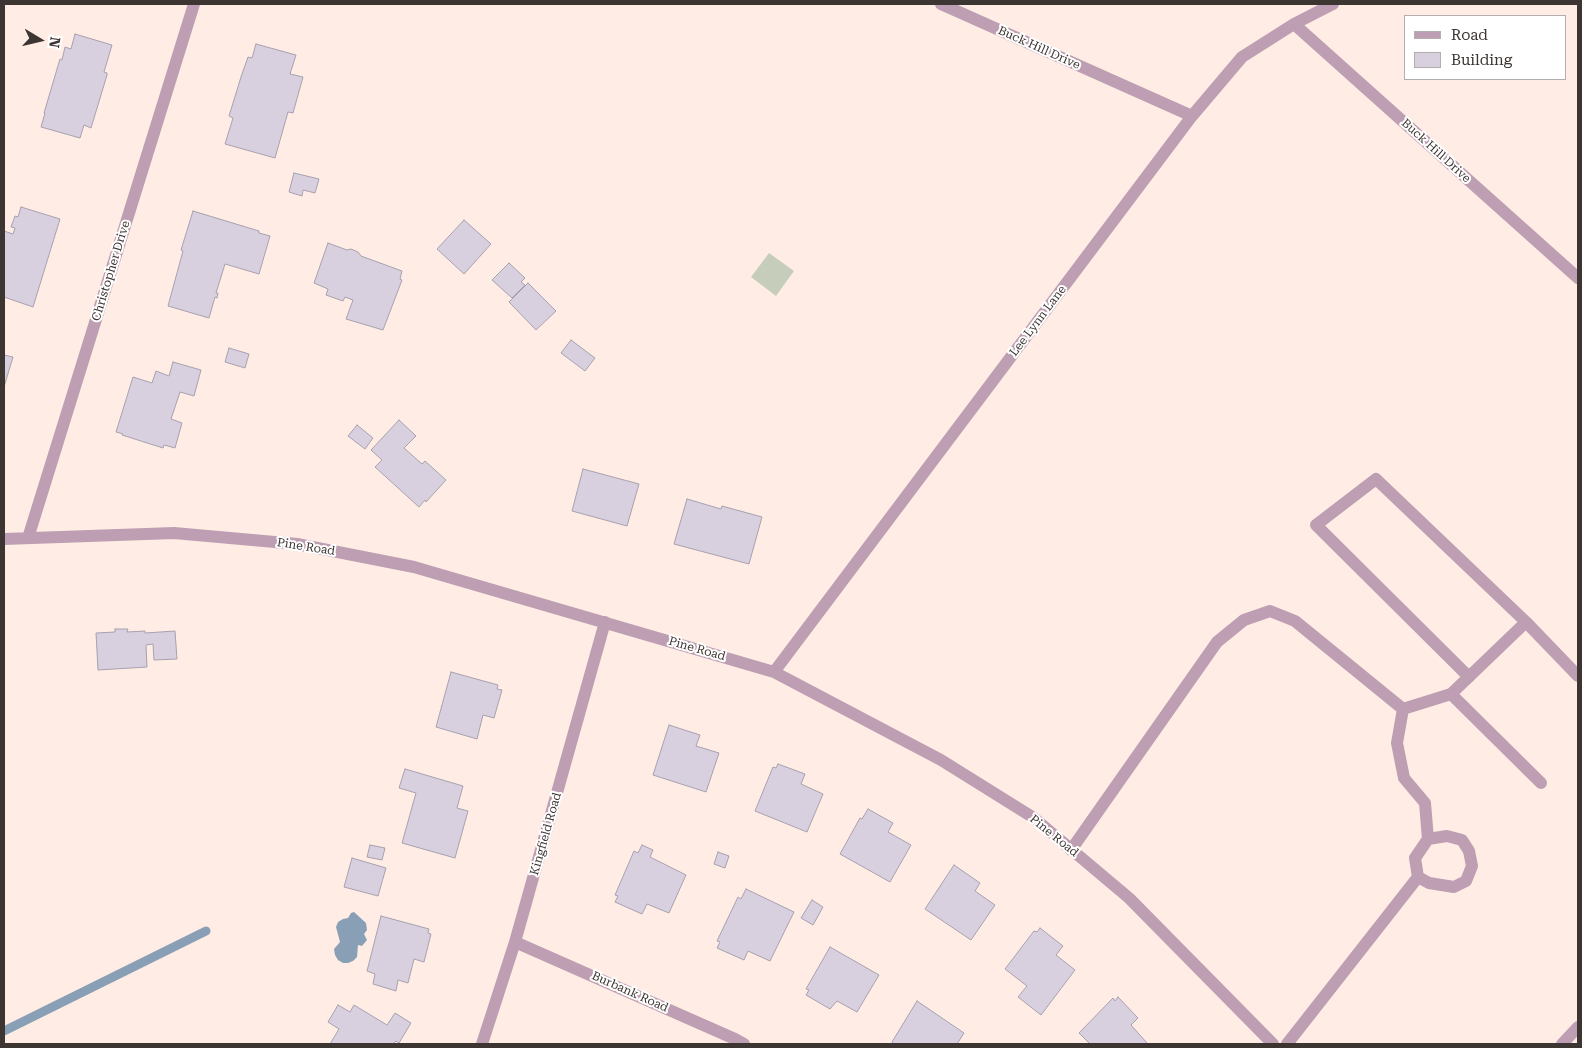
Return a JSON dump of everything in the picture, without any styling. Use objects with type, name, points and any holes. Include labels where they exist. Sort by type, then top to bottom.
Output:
[{"type":"street","name":"Christopher Drive","points":[[28,538],[194,4]]},
{"type":"street","name":"Buck Hill Drive","points":[[941,4],[1192,116]]},
{"type":"street","name":"Lee Lynn Lane","points":[[774,672],[1192,116],[1242,57],[1294,24],[1333,4]]},
{"type":"street","name":"Buck Hill Drive","points":[[1294,24],[1578,278]]},
{"type":"street","points":[[1469,676],[1316,525],[1376,479],[1526,622],[1578,676]]},
{"type":"street","name":"Pine Road","points":[[4,539],[174,533],[297,544],[414,567],[774,672],[942,760],[1034,818],[1128,898],[1273,1044]]},
{"type":"street","points":[[1071,850],[1217,642],[1244,620],[1270,611],[1295,621],[1404,708]]},
{"type":"street","name":"Kingfield Road","points":[[482,1044],[515,942],[606,622]]},
{"type":"street","points":[[1404,708],[1451,694],[1526,622]]},
{"type":"street","points":[[1451,694],[1541,783]]},
{"type":"street","points":[[1287,1044],[1418,877],[1416,858],[1428,839],[1425,803],[1404,778],[1397,743],[1404,708]]},
{"type":"street","points":[[1418,877],[1429,883],[1454,887],[1466,880],[1472,866],[1469,851],[1462,840],[1447,836],[1428,839]]},
{"type":"street","name":"Burbank Road","points":[[515,942],[744,1044]]},
{"type":"street","points":[[1562,1044],[1578,1027]]},
{"type":"green space","points":[[769,253],[794,271],[776,296],[751,277]]},
{"type":"water","points":[[354,912],[366,923],[367,930],[364,934],[367,940],[362,946],[358,945],[357,957],[353,961],[343,963],[335,955],[334,949],[340,942],[336,927],[338,922],[348,918]]},
{"type":"building","points":[[75,34],[112,45],[104,72],[107,75],[91,128],[84,125],[80,138],[41,127],[60,59],[62,60],[65,47],[71,49]]},
{"type":"building","points":[[256,44],[296,55],[290,74],[303,77],[293,113],[288,112],[275,158],[225,144],[233,118],[229,116],[241,77],[248,57],[252,58]]},
{"type":"building","points":[[294,173],[319,179],[315,193],[303,190],[302,196],[289,192]]},
{"type":"building","points":[[21,207],[60,219],[33,307],[4,297],[4,231],[13,234],[15,228],[11,227],[15,216],[18,217]]},
{"type":"building","points":[[193,211],[270,236],[259,274],[225,264],[216,293],[218,293],[217,298],[215,297],[209,318],[168,306],[183,251],[181,250]]},
{"type":"building","points":[[464,220],[491,244],[464,274],[437,249]]},
{"type":"building","points":[[328,243],[347,250],[351,249],[358,252],[361,256],[402,271],[400,279],[402,280],[383,330],[346,319],[353,300],[345,297],[343,301],[326,295],[328,289],[314,283]]},
{"type":"building","points":[[509,263],[525,278],[521,282],[525,285],[512,298],[492,280]]},
{"type":"building","points":[[528,283],[556,311],[536,330],[509,302]]},
{"type":"building","points":[[571,340],[595,358],[585,371],[561,353]]},
{"type":"building","points":[[229,348],[249,354],[245,368],[225,362]]},
{"type":"building","points":[[4,355],[13,357],[4,387]]},
{"type":"building","points":[[173,362],[201,370],[194,396],[180,392],[171,419],[182,423],[175,448],[164,445],[163,448],[116,432],[133,377],[152,383],[156,371],[169,376]]},
{"type":"building","points":[[399,420],[416,436],[404,448],[422,464],[425,461],[446,480],[419,507],[375,467],[382,460],[371,450]]},
{"type":"building","points":[[357,425],[373,438],[365,449],[348,436]]},
{"type":"building","points":[[583,469],[639,484],[627,526],[572,511]]},
{"type":"building","points":[[687,499],[721,509],[722,506],[762,517],[749,564],[674,544]]},
{"type":"building","points":[[115,629],[128,629],[127,632],[145,631],[145,633],[175,631],[177,659],[154,660],[153,644],[146,645],[147,667],[98,670],[96,633],[115,632]]},
{"type":"building","points":[[451,672],[498,685],[497,689],[502,690],[494,718],[483,715],[477,739],[436,727]]},
{"type":"building","points":[[669,725],[700,735],[696,746],[719,753],[706,792],[653,775]]},
{"type":"building","points":[[778,764],[805,774],[801,784],[823,794],[807,832],[755,811],[773,767],[776,768]]},
{"type":"building","points":[[405,769],[463,786],[457,808],[468,811],[455,858],[402,843],[416,793],[399,788]]},
{"type":"building","points":[[868,809],[893,823],[888,832],[911,845],[890,882],[840,854],[860,818],[862,819]]},
{"type":"building","points":[[370,845],[385,848],[382,860],[367,857]]},
{"type":"building","points":[[642,845],[653,850],[650,857],[686,875],[669,913],[647,904],[642,914],[615,902],[618,896],[615,895],[634,851],[638,853]]},
{"type":"building","points":[[718,852],[729,856],[725,868],[714,864]]},
{"type":"building","points":[[352,858],[386,868],[378,896],[344,887]]},
{"type":"building","points":[[954,865],[980,883],[975,891],[995,905],[971,940],[925,909]]},
{"type":"building","points":[[746,889],[794,912],[770,961],[748,951],[744,960],[717,948],[720,942],[717,941],[738,897],[741,899]]},
{"type":"building","points":[[812,900],[823,907],[813,925],[801,918]]},
{"type":"building","points":[[381,916],[429,929],[428,933],[431,934],[424,962],[414,959],[408,983],[398,980],[396,991],[373,984],[375,974],[367,971]]},
{"type":"building","points":[[1040,928],[1063,946],[1056,955],[1075,970],[1041,1015],[1018,997],[1027,986],[1005,969],[1034,931],[1037,932]]},
{"type":"building","points":[[830,947],[879,975],[857,1012],[837,1001],[830,1009],[806,995],[809,990],[806,989]]},
{"type":"building","points":[[1118,997],[1138,1018],[1131,1025],[1147,1043],[1090,1044],[1079,1033],[1113,998],[1115,1001]]},
{"type":"building","points":[[917,1001],[964,1033],[957,1044],[893,1044],[892,1042]]},
{"type":"building","points":[[338,1005],[350,1012],[354,1005],[387,1025],[395,1013],[411,1023],[399,1043],[396,1041],[393,1044],[330,1044],[339,1029],[328,1022]]},
{"type":"waterway","points":[[4,1031],[206,931]]}]
